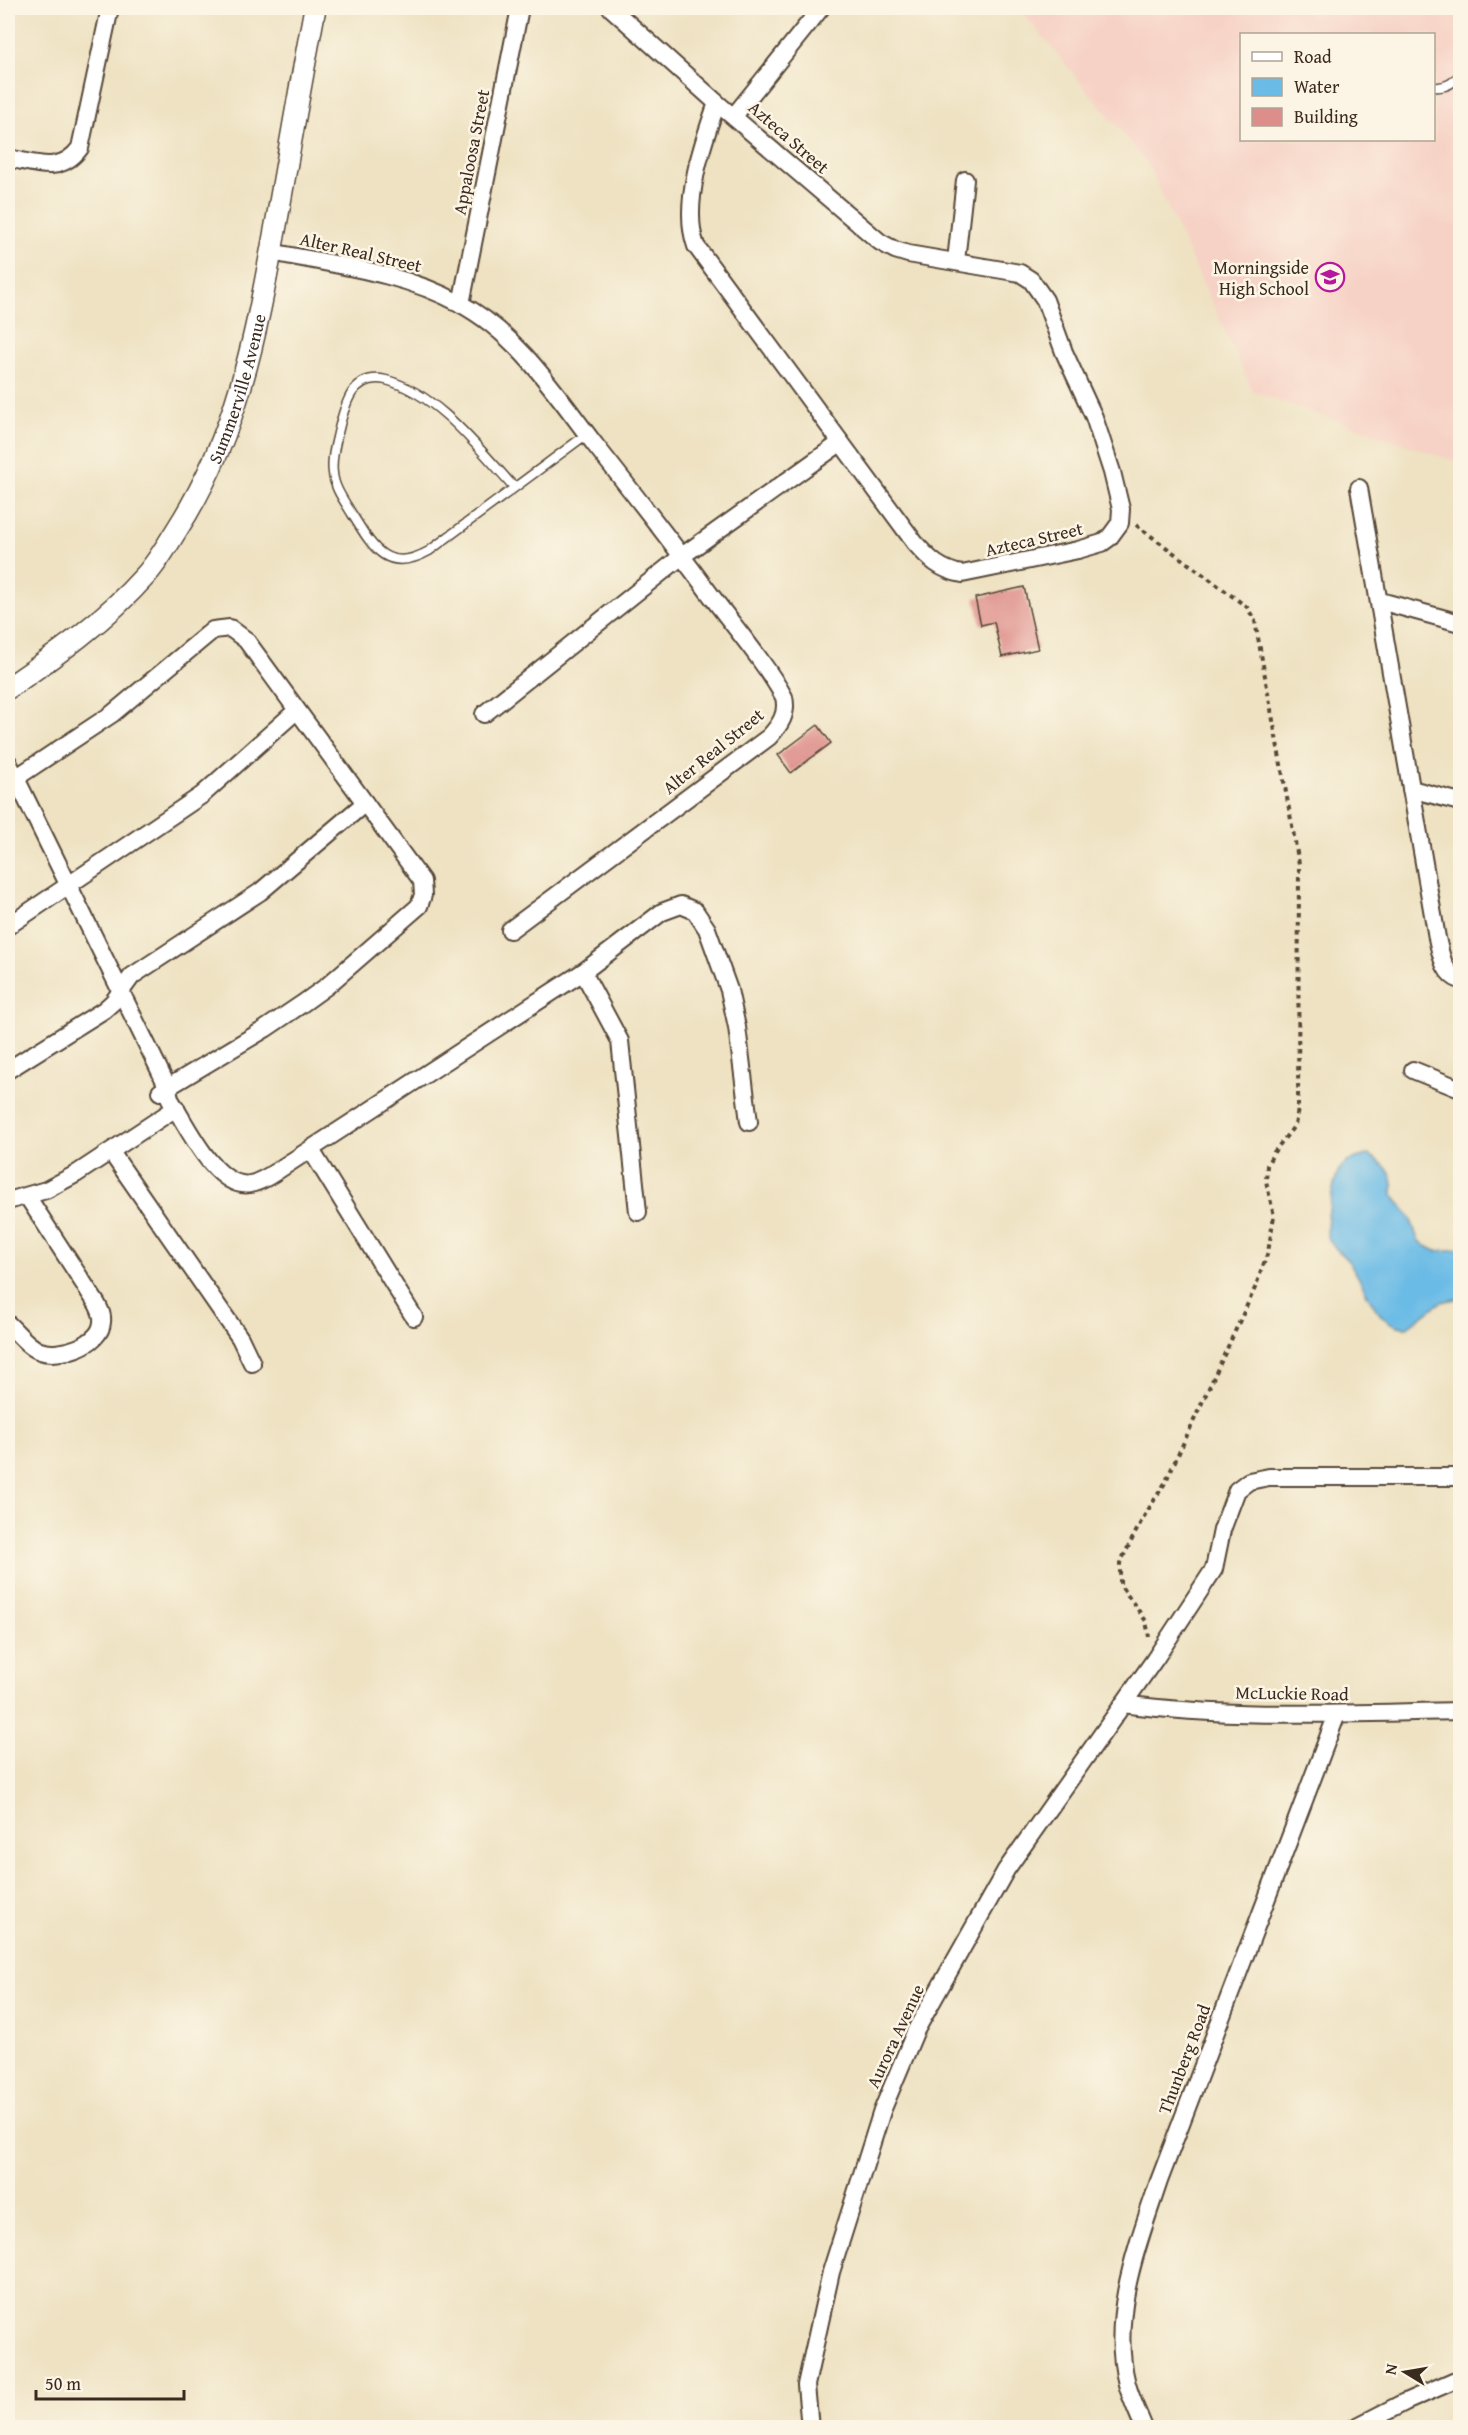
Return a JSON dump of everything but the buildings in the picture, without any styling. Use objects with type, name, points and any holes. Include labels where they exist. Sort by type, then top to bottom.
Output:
[{"type":"street","points":[[8,158],[51,166],[63,164],[73,158],[80,148],[110,8]]},
{"type":"street","name":"Summerville Avenue","points":[[8,688],[68,646],[114,607],[145,576],[192,507],[220,447],[247,372],[315,8]]},
{"type":"street","name":"Appaloosa Street","points":[[461,304],[520,8]]},
{"type":"street","name":"Azteca Street","points":[[611,8],[717,103],[880,242],[908,254],[1020,273],[1030,280],[1045,300],[1064,351],[1094,417],[1112,472],[1120,509],[1120,522],[1109,538],[1102,543],[1078,550],[975,573],[949,572],[937,566],[915,543],[696,246],[691,233],[694,190],[699,160],[717,103]]},
{"type":"street","points":[[734,116],[821,8]]},
{"type":"street","points":[[956,261],[965,180]]},
{"type":"street","name":"Alter Real Street","points":[[271,252],[379,274],[431,289],[461,304],[494,327],[522,352],[682,556],[780,689],[786,705],[782,721],[769,737],[510,930]]},
{"type":"street","points":[[484,714],[682,556],[840,443]]},
{"type":"street","points":[[1359,488],[1437,938],[1445,967],[1450,975],[1461,980]]},
{"type":"street","points":[[1380,601],[1461,623]]},
{"type":"street","points":[[8,1202],[46,1190],[111,1152],[168,1097],[336,979],[419,906],[423,895],[422,881],[246,640],[230,628],[219,628],[202,639],[112,714],[10,782]]},
{"type":"street","points":[[8,926],[202,795],[296,711]]},
{"type":"street","points":[[8,762],[10,782],[168,1097],[211,1164],[231,1182],[249,1185],[258,1182],[311,1150],[583,972],[662,912],[681,905],[695,911],[707,929],[729,990],[737,1027],[749,1122]]},
{"type":"street","points":[[1411,789],[1461,802]]},
{"type":"street","points":[[8,1070],[117,997],[132,976],[260,892],[365,803]]},
{"type":"street","points":[[583,972],[620,1041],[638,1212]]},
{"type":"street","points":[[1413,1070],[1461,1089]]},
{"type":"street","points":[[311,1150],[414,1317]]},
{"type":"street","points":[[111,1152],[240,1338],[252,1363]]},
{"type":"street","points":[[8,1324],[37,1350],[59,1352],[83,1345],[94,1338],[103,1323],[97,1304],[27,1196]]},
{"type":"street","name":"Aurora Avenue","points":[[810,2427],[807,2375],[831,2272],[882,2111],[916,2030],[1006,1870],[1155,1659],[1214,1569],[1230,1505],[1242,1484],[1249,1480],[1269,1478],[1461,1477]]},
{"type":"street","name":"McLuckie Road","points":[[1123,1704],[1183,1711],[1337,1714],[1461,1711]]},
{"type":"street","name":"Thunberg Road","points":[[1144,2427],[1127,2384],[1122,2351],[1125,2301],[1134,2257],[1159,2181],[1337,1714]]},
{"type":"street","points":[[1354,2427],[1461,2378]]},
{"type":"lane","points":[[1435,87],[1449,85],[1461,74]]},
{"type":"lane","points":[[514,487],[457,426],[408,389],[383,380],[371,381],[352,391],[346,401],[332,464],[333,476],[339,492],[372,545],[380,553],[395,559],[413,559],[429,551],[587,434]]},
{"type":"path","points":[[1120,522],[1136,525],[1246,607],[1255,621],[1299,864],[1298,1109],[1295,1125],[1267,1165],[1266,1181],[1274,1216],[1270,1244],[1255,1288],[1170,1473],[1120,1563],[1120,1585],[1146,1621],[1155,1659]]},
{"type":"shaded area","name":"Morningside High School","points":[[1019,8],[1460,8],[1460,463],[1253,392],[1147,163]]},
{"type":"water","points":[[1368,1155],[1380,1162],[1391,1175],[1393,1195],[1410,1217],[1418,1240],[1436,1251],[1460,1249],[1460,1301],[1456,1299],[1441,1302],[1407,1327],[1386,1320],[1378,1312],[1349,1262],[1334,1247],[1328,1237],[1327,1223],[1330,1203],[1340,1169],[1349,1161]]},
{"type":"place","name":"Morningside High School","points":[[1330,277]]}]
